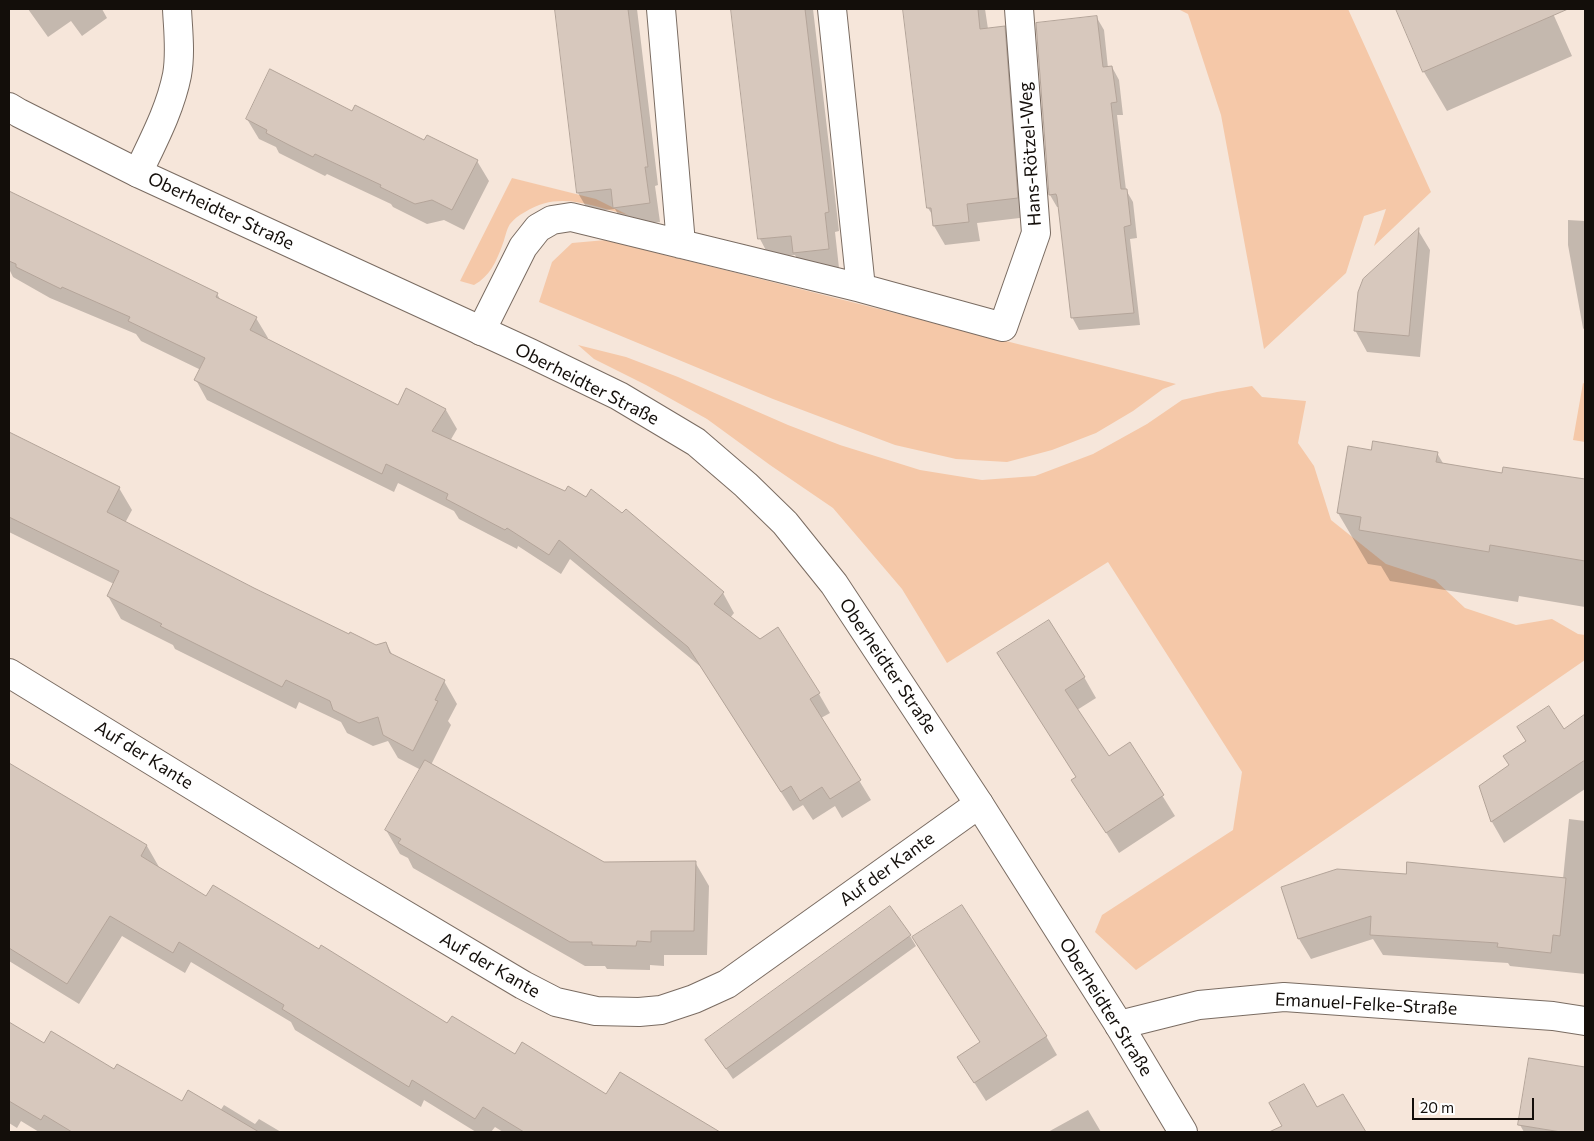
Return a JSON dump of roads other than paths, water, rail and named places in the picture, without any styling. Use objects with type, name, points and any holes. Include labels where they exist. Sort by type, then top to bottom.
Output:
[{"type":"street","points":[[138,173],[160,128],[177,74],[179,40],[177,9]]},
{"type":"street","points":[[661,9],[682,244]]},
{"type":"street","points":[[832,9],[862,288]]},
{"type":"street","name":"Hans-Rötzel-Weg","points":[[481,331],[523,247],[538,228],[552,220],[571,217],[862,288],[1003,327],[1036,233],[1019,9]]},
{"type":"street","name":"Oberheidter Straße","points":[[9,107],[138,173],[619,396],[696,442],[746,484],[785,523],[834,584],[979,804],[1119,1025],[1183,1132]]},
{"type":"street","name":"Auf der Kante","points":[[9,673],[345,879],[523,985],[556,1002],[596,1011],[639,1012],[661,1010],[694,999],[727,984],[979,804]]},
{"type":"street","name":"Emanuel-Felke-Straße","points":[[1119,1025],[1199,1006],[1284,996],[1553,1016],[1585,1021]]}]
